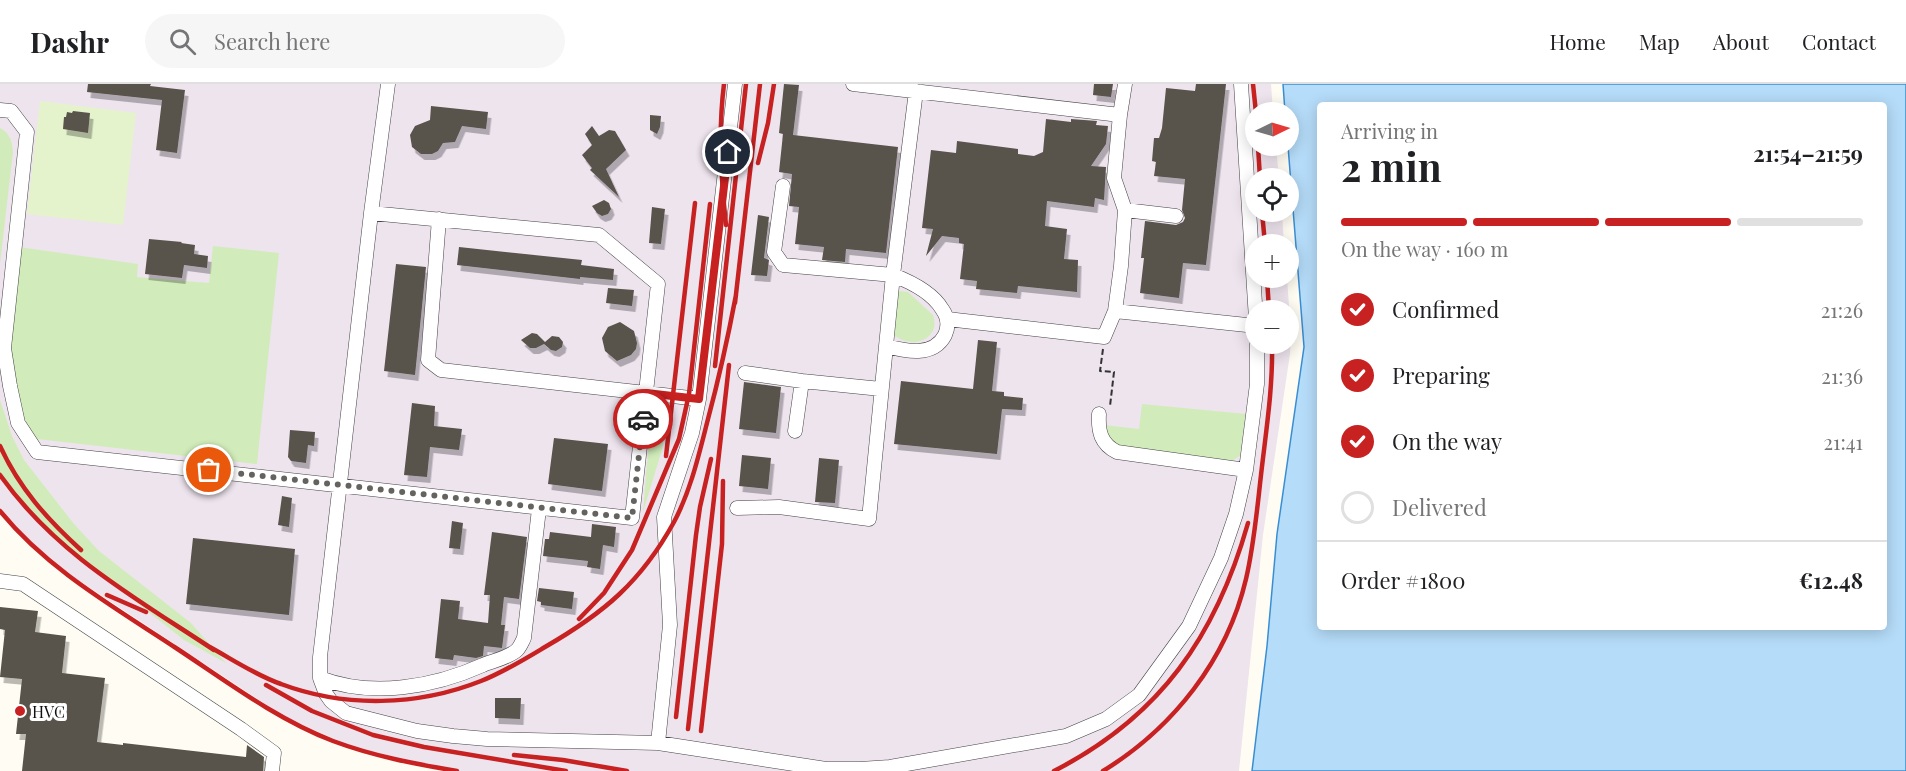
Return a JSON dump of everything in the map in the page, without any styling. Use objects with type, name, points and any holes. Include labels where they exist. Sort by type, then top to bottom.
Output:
[{"type":"lane","points":[[388,84],[370,213],[320,657],[320,678],[328,696],[346,713],[358,718],[453,736],[488,739],[658,743],[826,768],[860,769],[890,767],[1066,736],[1106,719],[1139,695],[1189,626],[1221,558],[1236,514],[1246,470],[1257,384],[1257,354]]},
{"type":"lane","points":[[658,743],[670,625],[664,517],[692,433],[699,399],[735,84]]},
{"type":"lane","points":[[853,84],[1120,115]]},
{"type":"lane","points":[[947,319],[1104,337],[1115,310],[1121,266],[1125,210],[1114,178],[1125,84]]},
{"type":"lane","points":[[1241,84],[1255,300]]},
{"type":"lane","points":[[737,508],[779,507],[869,519],[893,275],[916,91]]},
{"type":"lane","points":[[0,110],[11,111],[27,132],[4,348],[18,423],[37,452],[632,518],[658,284],[599,235],[370,213]]},
{"type":"lane","points":[[783,186],[774,252],[783,265],[893,275],[909,281],[928,294],[943,310],[947,319],[947,330],[942,340],[934,347],[908,352],[886,346]]},
{"type":"lane","points":[[1125,210],[1176,216]]},
{"type":"lane","points":[[439,219],[428,360],[441,370],[699,399]]},
{"type":"lane","points":[[1115,310],[1245,325]]},
{"type":"lane","points":[[746,373],[881,389]]},
{"type":"lane","points":[[795,431],[802,381]]},
{"type":"lane","points":[[1099,414],[1102,440],[1117,452],[1246,470]]},
{"type":"lane","points":[[320,678],[357,687],[409,686],[464,674],[516,651],[524,638],[539,509]]},
{"type":"lane","points":[[0,580],[23,584],[241,729],[274,753],[272,771]]},
{"type":"path","points":[[1099,414],[1109,416],[1114,372],[1100,371],[1104,337]]},
{"type":"shaded area","points":[[0,84],[1271,84],[1272,102],[1245,102],[1245,156],[1277,156],[1278,168],[1245,168],[1245,222],[1283,222],[1283,234],[1245,234],[1245,288],[1288,288],[1289,300],[1245,300],[1245,354],[1290,354],[1263,535],[1239,771],[461,771],[412,763],[354,748],[283,716],[75,578],[21,534],[0,507]]},
{"type":"green space","points":[[40,101],[136,113],[123,225],[27,214]]},
{"type":"green space","points":[[0,128],[10,138],[13,152],[0,264]]},
{"type":"green space","points":[[213,246],[279,253],[257,464],[37,439],[23,419],[17,397],[11,349],[10,327],[19,247],[138,264],[137,277],[209,283]]},
{"type":"green space","points":[[908,292],[933,315],[935,324],[933,331],[922,340],[907,341],[892,333],[896,293]]},
{"type":"green space","points":[[0,400],[12,436],[24,460],[74,524],[99,551],[191,623],[226,663],[184,640],[53,536],[0,477]]},
{"type":"green space","points":[[668,403],[662,450],[643,512],[651,416],[657,407]]},
{"type":"green space","points":[[1142,404],[1246,414],[1240,456],[1226,461],[1116,445],[1107,436],[1104,425],[1139,429]]},
{"type":"water","points":[[1283,84],[1906,84],[1906,771],[1252,771],[1267,646],[1277,534],[1304,347],[1299,284],[1299,234],[1295,234],[1294,222],[1299,222],[1299,168],[1290,168],[1289,156],[1299,156],[1299,102],[1284,102]]},
{"type":"building","points":[[88,84],[151,84],[150,86],[185,90],[177,153],[156,150],[162,100],[87,92]]},
{"type":"building","points":[[784,84],[799,85],[793,135],[898,147],[886,253],[846,249],[845,262],[822,260],[824,247],[795,244],[799,207],[789,206],[792,174],[779,172],[783,134],[779,133]]},
{"type":"building","points":[[1094,84],[1113,84],[1111,97],[1093,95]]},
{"type":"building","points":[[1196,84],[1226,84],[1206,265],[1183,263],[1179,298],[1140,293],[1145,221],[1176,225],[1183,222],[1185,218],[1182,210],[1185,179],[1154,176],[1156,162],[1152,161],[1154,138],[1159,138],[1162,128],[1166,88],[1195,91]]},
{"type":"building","points":[[431,106],[488,112],[486,129],[462,126],[455,142],[443,143],[438,151],[432,154],[421,154],[412,147],[410,135],[415,126],[430,120]]},
{"type":"building","points":[[73,111],[90,113],[88,133],[63,129],[64,117],[67,112],[72,113]]},
{"type":"building","points":[[650,115],[661,116],[657,134],[650,130]]},
{"type":"building","points":[[1046,119],[1071,122],[1071,119],[1097,121],[1096,125],[1108,126],[1106,144],[1091,166],[1106,167],[1104,200],[1095,198],[1094,207],[1047,201],[1045,226],[1067,229],[1064,259],[1078,260],[1077,292],[1018,286],[1017,293],[976,289],[977,281],[960,279],[964,244],[959,243],[959,238],[942,236],[926,256],[933,229],[922,228],[931,150],[956,153],[957,141],[1018,149],[1018,154],[1034,156],[1043,152]]},
{"type":"building","points":[[592,126],[599,136],[609,130],[615,131],[626,150],[606,169],[619,197],[590,170],[592,168],[582,155],[592,145],[585,134]]},
{"type":"building","points":[[604,200],[609,203],[611,209],[608,214],[602,216],[592,206]]},
{"type":"building","points":[[652,207],[665,209],[661,244],[649,243]]},
{"type":"building","points":[[758,215],[769,217],[764,258],[769,260],[767,276],[751,275]]},
{"type":"building","points":[[149,239],[195,245],[194,254],[208,256],[207,268],[184,265],[182,278],[145,274]]},
{"type":"building","points":[[459,247],[582,260],[581,265],[614,269],[613,280],[580,277],[580,279],[457,265]]},
{"type":"building","points":[[396,264],[426,267],[415,375],[384,371]]},
{"type":"building","points":[[608,288],[634,290],[632,306],[606,303]]},
{"type":"building","points":[[620,322],[634,331],[637,343],[631,355],[617,361],[605,351],[602,338],[608,327]]},
{"type":"building","points":[[532,333],[537,334],[545,342],[552,336],[559,337],[563,342],[562,347],[556,351],[544,344],[530,348],[521,340]]},
{"type":"building","points":[[978,340],[997,342],[992,391],[1004,392],[1004,396],[1023,398],[1022,410],[1002,409],[997,454],[894,444],[901,381],[973,389]]},
{"type":"building","points":[[744,382],[781,387],[776,433],[739,429]]},
{"type":"building","points":[[412,403],[435,406],[434,426],[462,429],[459,450],[430,447],[427,477],[404,475]]},
{"type":"building","points":[[290,430],[315,432],[314,446],[308,445],[306,463],[291,461],[288,457]]},
{"type":"building","points":[[554,438],[608,444],[602,491],[548,484]]},
{"type":"building","points":[[742,455],[771,458],[768,489],[739,486]]},
{"type":"building","points":[[819,458],[839,460],[835,503],[815,502]]},
{"type":"building","points":[[282,496],[292,498],[289,527],[278,525]]},
{"type":"building","points":[[452,521],[463,523],[460,549],[449,548]]},
{"type":"building","points":[[592,524],[616,527],[614,547],[603,545],[600,569],[587,567],[588,561],[543,556],[545,539],[549,539],[550,532],[591,537]]},
{"type":"building","points":[[492,532],[527,537],[519,599],[504,597],[501,625],[505,625],[502,648],[484,646],[483,656],[476,658],[454,655],[453,660],[435,658],[441,599],[460,601],[458,619],[488,623],[490,595],[484,595]]},
{"type":"building","points":[[193,538],[295,549],[289,615],[186,604]]},
{"type":"building","points":[[539,588],[574,592],[572,609],[541,605],[541,602],[537,601]]},
{"type":"building","points":[[0,607],[38,611],[35,632],[66,636],[62,673],[105,678],[97,742],[246,757],[247,745],[264,757],[263,771],[22,771],[26,734],[16,734],[22,679],[0,677],[5,630],[0,629]]},
{"type":"building","points":[[495,698],[521,698],[520,719],[495,718]]},
{"type":"railway","points":[[724,84],[721,154],[726,225]]},
{"type":"railway","points":[[715,366],[746,84]]},
{"type":"railway","points":[[735,303],[760,84]]},
{"type":"railway","points":[[758,163],[768,123],[774,84]]},
{"type":"railway","points":[[1253,84],[1255,102]]},
{"type":"railway","points":[[1259,156],[1259,168]]},
{"type":"railway","points":[[666,456],[695,203]]},
{"type":"railway","points":[[579,619],[604,593],[632,550],[679,439],[689,394],[710,204]]},
{"type":"railway","points":[[1263,222],[1264,234]]},
{"type":"railway","points":[[1268,288],[1268,300]]},
{"type":"railway","points":[[208,646],[262,676],[305,692],[330,697],[381,701],[432,695],[490,677],[522,661],[585,622],[634,579],[661,543],[680,510],[690,485],[720,373],[736,295]]},
{"type":"railway","points":[[1103,771],[1152,734],[1194,689],[1211,664],[1237,609],[1246,579],[1255,527],[1270,393],[1272,354]]},
{"type":"railway","points":[[688,729],[729,365]]},
{"type":"railway","points":[[0,446],[16,476],[35,502],[81,550]]},
{"type":"railway","points":[[676,717],[696,535],[711,459]]},
{"type":"railway","points":[[0,475],[22,503],[71,551],[126,592],[214,650]]},
{"type":"railway","points":[[701,731],[722,544],[723,481]]},
{"type":"railway","points":[[0,511],[39,551],[82,586],[271,711],[312,732],[363,751],[457,771]]},
{"type":"railway","points":[[1054,771],[1125,725],[1154,699],[1179,669],[1201,637],[1219,602],[1235,564],[1248,523]]},
{"type":"railway","points":[[107,595],[146,612]]},
{"type":"railway","points":[[266,685],[312,711],[373,735],[424,747],[566,771]]},
{"type":"railway","points":[[514,755],[563,760],[627,771]]},
{"type":"way so far","points":[[209,470],[632,518],[643,419]]},
{"type":"place","name":"HVC","points":[[20,711]]},
{"type":"route","points":[[643,419],[646,393],[699,399],[728,152]]}]
